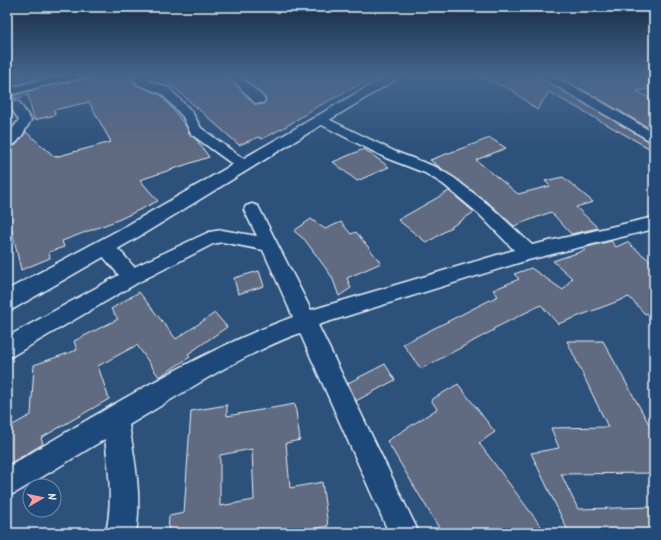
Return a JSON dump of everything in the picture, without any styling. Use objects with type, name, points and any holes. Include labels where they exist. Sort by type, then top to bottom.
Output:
[{"type":"main road","points":[[7,301],[244,166],[354,100]]},
{"type":"street","points":[[175,100],[188,115],[192,126],[196,131],[244,166]]},
{"type":"street","points":[[590,100],[654,139]]},
{"type":"street","points":[[7,102],[15,105],[25,120],[14,137],[7,144]]},
{"type":"street","points":[[322,120],[369,145],[402,160],[419,164],[437,174],[477,205],[528,253]]},
{"type":"street","points":[[252,210],[270,245],[404,533]]},
{"type":"street","points":[[7,482],[191,375],[261,338],[305,321],[528,253],[654,223]]},
{"type":"street","points":[[7,349],[132,277],[209,238],[222,236],[270,245]]},
{"type":"street","points":[[104,247],[132,277]]},
{"type":"street","points":[[115,420],[123,477],[125,518],[121,533]]},
{"type":"building","points":[[29,100],[165,100],[186,126],[190,135],[196,139],[209,157],[140,180],[158,201],[118,220],[62,241],[64,247],[49,252],[50,258],[21,270],[11,226],[7,226],[7,149],[16,145],[26,132],[55,157],[111,142],[89,102],[54,110],[55,115],[34,120]]},
{"type":"building","points":[[188,100],[251,100],[255,104],[263,104],[265,100],[330,100],[262,139],[259,137],[239,145]]},
{"type":"building","points":[[525,100],[544,100],[537,110]]},
{"type":"building","points":[[564,100],[579,100],[654,144],[654,151]]},
{"type":"building","points":[[601,100],[653,100],[654,101],[654,131]]},
{"type":"building","points":[[490,138],[506,148],[476,160],[518,194],[550,186],[545,181],[563,177],[593,202],[576,207],[598,228],[571,234],[551,212],[514,226],[491,205],[430,160]]},
{"type":"building","points":[[364,149],[389,167],[357,181],[333,162]]},
{"type":"building","points":[[449,191],[474,212],[427,243],[398,220]]},
{"type":"building","points":[[311,219],[325,229],[341,222],[351,234],[356,232],[381,263],[347,278],[351,288],[339,296],[332,277],[305,240],[294,231]]},
{"type":"building","points":[[611,241],[616,247],[627,242],[654,264],[654,312],[645,314],[629,297],[558,324],[541,305],[493,329],[494,330],[421,369],[403,344],[498,296],[493,290],[519,279],[514,274],[531,268],[563,290],[572,278],[553,261],[586,250],[583,248]]},
{"type":"building","points":[[259,271],[264,286],[238,294],[234,278]]},
{"type":"building","points":[[139,292],[176,339],[215,313],[227,327],[188,354],[190,357],[159,377],[137,345],[98,366],[109,399],[41,438],[43,444],[7,465],[7,428],[31,415],[34,365],[77,350],[74,341],[118,319],[111,309]]},
{"type":"building","points":[[567,341],[603,341],[650,426],[654,426],[654,473],[561,474],[578,509],[654,507],[654,533],[569,533],[531,453],[559,448],[551,428],[608,427]]},
{"type":"building","points":[[385,364],[395,380],[356,401],[348,383]]},
{"type":"building","points":[[458,384],[495,432],[479,443],[546,533],[442,533],[387,441],[437,409],[431,400]]},
{"type":"building","points":[[295,404],[300,440],[286,443],[290,488],[322,482],[328,526],[295,533],[168,533],[169,516],[184,513],[191,411],[227,405],[227,416]],"holes":[[[252,449],[254,500],[220,506],[220,455]]]}]
